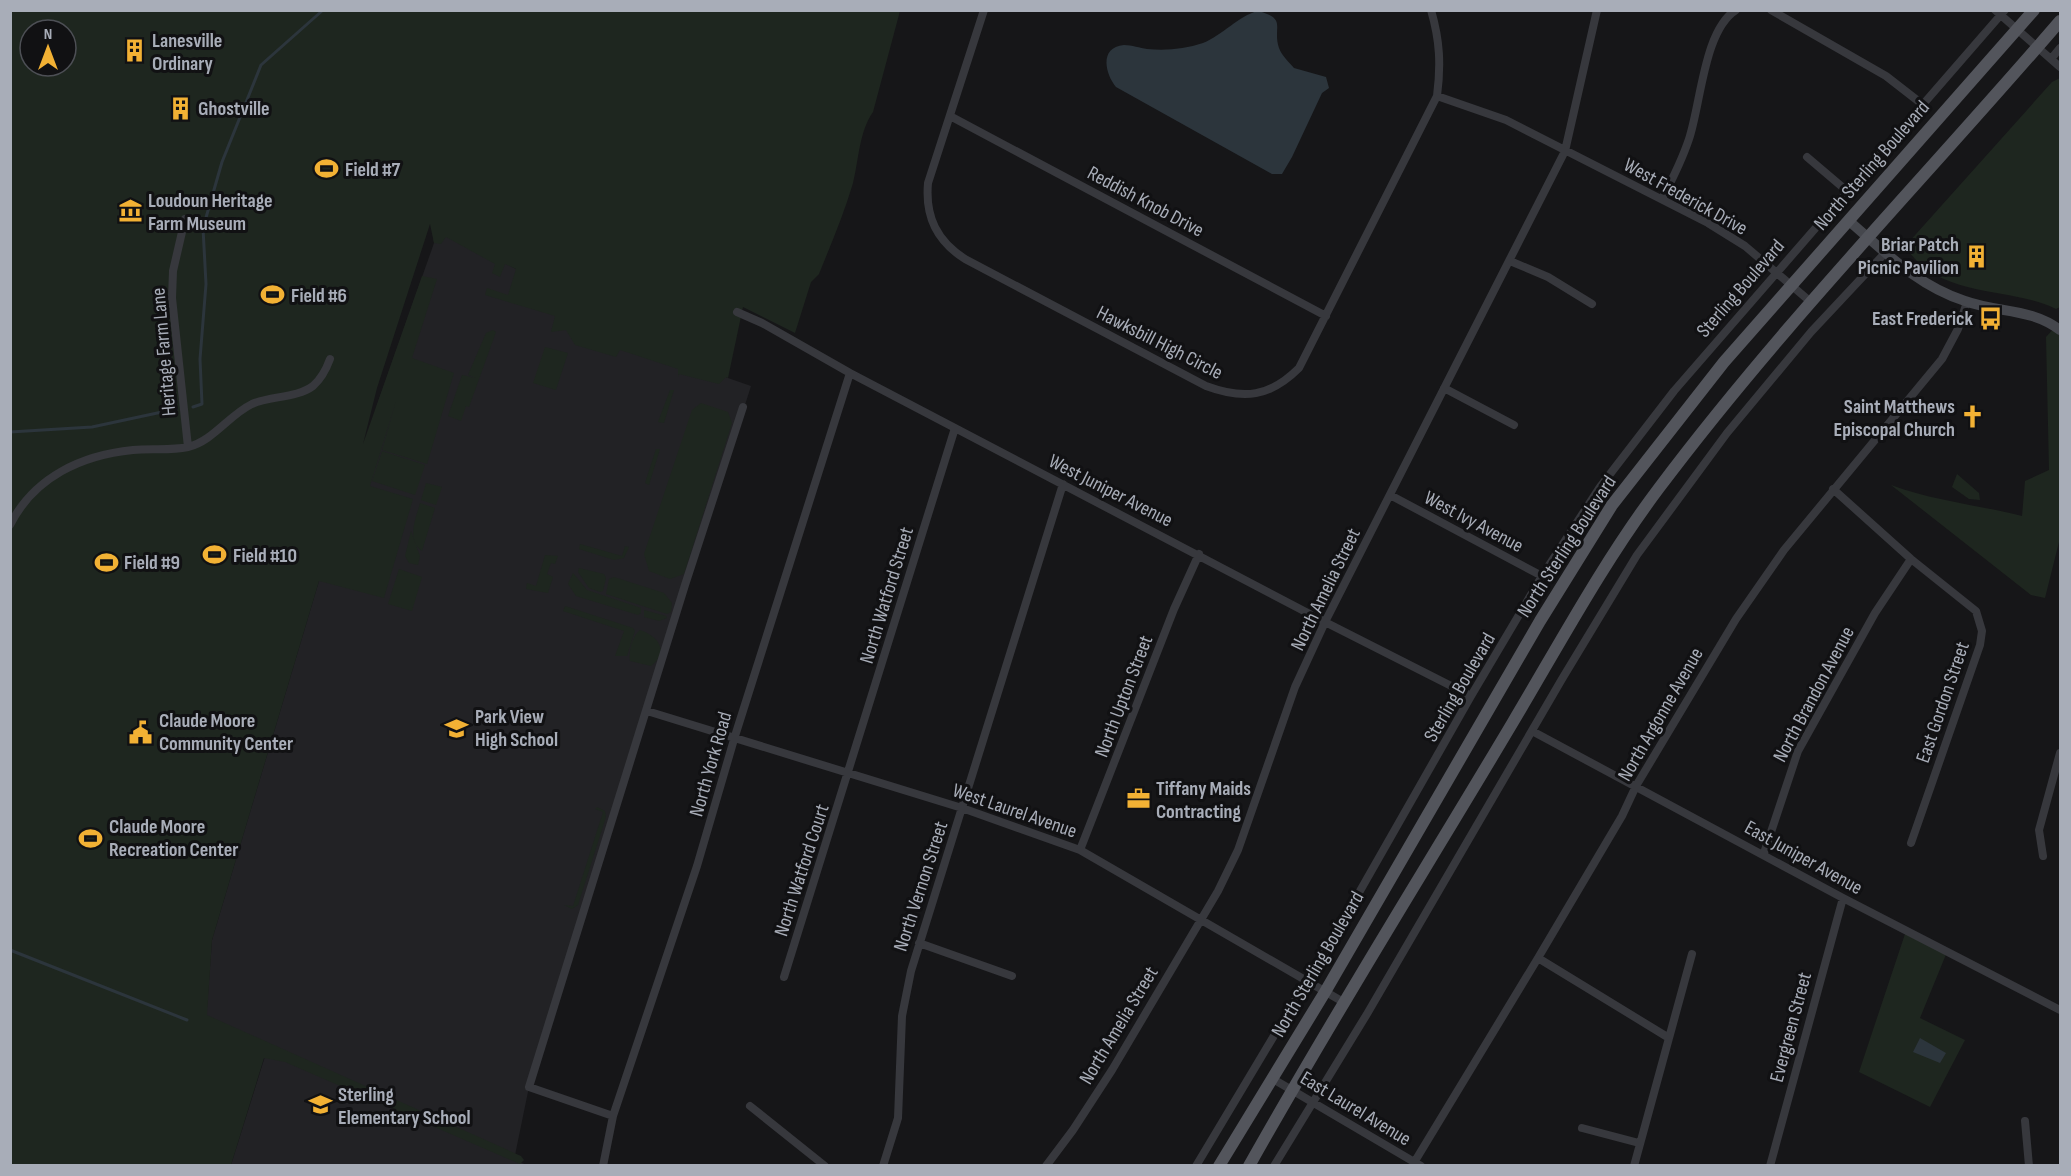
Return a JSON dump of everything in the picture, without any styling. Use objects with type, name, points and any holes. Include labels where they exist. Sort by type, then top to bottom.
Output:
[{"type":"main road","name":"North Sterling Boulevard","points":[[1219,1166],[1325,992],[1540,621],[1612,505],[1697,395],[2034,10]]},
{"type":"main road","points":[[1249,1166],[1292,1089],[1599,576],[1634,523],[1714,417],[2061,21]]},
{"type":"street","name":"Hawksbill High Circle","points":[[984,10],[928,183],[927,198],[934,229],[954,252],[965,259],[1206,386],[1224,393],[1244,395],[1265,391],[1285,382],[1299,368],[1437,96],[1440,70],[1439,36],[1431,10]]},
{"type":"street","name":"North Amelia Street","points":[[1046,1166],[1073,1131],[1112,1070],[1202,919],[1238,850],[1295,687],[1325,622],[1565,151],[1597,10]]},
{"type":"street","points":[[1662,199],[1688,139],[1711,44],[1720,24],[1736,10]]},
{"type":"street","points":[[1771,10],[1886,76],[1922,104]]},
{"type":"street","points":[[2000,12],[2017,30],[2061,67]]},
{"type":"street","name":"Sterling Boulevard","points":[[1196,1166],[1542,576],[1632,443],[2000,12]]},
{"type":"street","points":[[2051,59],[2061,48]]},
{"type":"street","name":"West Frederick Drive","points":[[1437,96],[1506,120],[1725,233],[1812,303]]},
{"type":"street","name":"Reddish Knob Drive","points":[[950,116],[1326,316]]},
{"type":"street","points":[[1807,157],[1847,191]]},
{"type":"street","name":"Heritage Farm Lane","points":[[185,219],[173,272],[172,298],[188,447]]},
{"type":"street","points":[[1849,221],[1902,267],[1940,292],[1967,302],[2039,316],[2061,330]]},
{"type":"street","points":[[1274,1166],[1612,594],[1692,478],[1811,332],[1885,253]]},
{"type":"street","points":[[1510,261],[1548,277],[1592,304]]},
{"type":"street","name":"North Argonne Avenue","points":[[1416,1164],[1736,619],[1784,550],[1942,359],[1958,329],[1967,302]]},
{"type":"street","name":"West Juniper Avenue","points":[[737,312],[762,322],[850,373],[1471,696]]},
{"type":"street","points":[[10,525],[36,489],[53,476],[83,460],[116,452],[188,447],[201,441],[237,413],[253,404],[311,387],[319,380],[330,359]]},
{"type":"street","name":"North York Road","points":[[603,1166],[613,1116],[697,866],[735,736],[850,373]]},
{"type":"street","points":[[1444,388],[1514,425]]},
{"type":"street","points":[[613,1116],[529,1087],[743,407]]},
{"type":"street","name":"North Watford Street","points":[[849,772],[955,428]]},
{"type":"street","name":"North Vernon Street","points":[[883,1166],[898,1118],[902,1016],[919,943],[1064,484]]},
{"type":"street","name":"East Gordon Street","points":[[1833,489],[1911,559],[1976,611],[1982,631],[1980,645],[1911,843]]},
{"type":"street","name":"West Ivy Avenue","points":[[1390,495],[1542,576]]},
{"type":"street","name":"North Upton Street","points":[[1080,850],[1169,620],[1199,554]]},
{"type":"street","name":"North Brandon Avenue","points":[[1764,853],[1798,751],[1875,613],[1911,559]]},
{"type":"street","name":"West Laurel Avenue","points":[[646,711],[735,736],[962,808],[1080,850],[1345,1003]]},
{"type":"street","name":"East Juniper Avenue","points":[[1532,731],[1764,853],[1843,898],[2061,1010]]},
{"type":"street","points":[[2043,856],[2038,830],[2061,753]]},
{"type":"street","name":"North Watford Court","points":[[783,978],[849,772]]},
{"type":"street","name":"Evergreen Street","points":[[1770,1166],[1843,898]]},
{"type":"street","points":[[919,943],[1012,976]]},
{"type":"street","points":[[1634,1166],[1692,954]]},
{"type":"street","points":[[1538,958],[1669,1038]]},
{"type":"street","name":"East Laurel Avenue","points":[[1273,1079],[1314,1101],[1416,1164]]},
{"type":"street","points":[[750,1106],[825,1166]]},
{"type":"street","points":[[2025,1121],[2029,1166]]},
{"type":"street","points":[[1582,1128],[1639,1143]]},
{"type":"shaded area","points":[[11,11],[900,11],[873,112],[862,137],[849,195],[819,274],[811,282],[795,333],[743,307],[728,378],[726,377],[719,384],[679,374],[678,377],[678,369],[620,350],[616,357],[575,345],[566,330],[551,332],[555,316],[485,295],[487,288],[508,295],[516,269],[505,264],[500,277],[492,273],[495,264],[446,237],[441,244],[434,243],[430,224],[377,388],[363,444],[422,276],[437,279],[412,358],[454,373],[427,464],[382,450],[396,401],[370,486],[413,499],[384,598],[319,581],[212,940],[207,1015],[521,1156],[524,1160],[520,1164],[285,1062],[264,1058],[231,1165],[11,1165]]},
{"type":"shaded area","points":[[1258,11],[1273,17],[1276,21],[1279,48],[1294,68],[1326,77],[1329,88],[1322,93],[1282,174],[1272,174],[1116,87],[1107,69],[1108,56],[1116,47],[1127,45],[1161,50],[1196,45],[1210,40],[1244,17]]},
{"type":"shaded area","points":[[2060,78],[2060,307],[2056,309],[2018,297],[1957,284],[1921,265],[1907,249],[1908,243],[2052,82]]},
{"type":"shaded area","name":"Park View High School","points":[[431,222],[516,269],[728,378],[751,386],[529,1087],[514,1160],[527,1165],[231,1165],[267,1050],[206,1022],[212,940],[319,581],[346,510],[377,405],[434,243]]},
{"type":"shaded area","points":[[2056,326],[2060,330],[2060,538],[2045,598],[2031,595],[1891,485],[1940,499],[2022,516],[2025,481],[2049,470],[2046,337]]},
{"type":"shaded area","points":[[493,330],[496,332],[469,407],[466,406],[461,421],[448,416],[462,375],[476,378],[468,375],[486,333]]},
{"type":"shaded area","points":[[545,347],[568,353],[556,390],[533,383]]},
{"type":"shaded area","points":[[670,390],[674,390],[664,423],[658,422]]},
{"type":"shaded area","points":[[701,403],[728,412],[732,423],[684,574],[670,579],[649,571],[644,554],[692,410]]},
{"type":"shaded area","points":[[656,449],[660,449],[649,485],[645,483]]},
{"type":"shaded area","points":[[382,451],[425,465],[415,495],[372,481]]},
{"type":"shaded area","points":[[1957,474],[1979,493],[1980,500],[1969,499],[1952,487]]},
{"type":"shaded area","points":[[426,483],[442,487],[436,505],[421,500]]},
{"type":"shaded area","points":[[420,503],[435,508],[422,551],[414,541],[413,535]]},
{"type":"shaded area","points":[[411,531],[420,556],[418,565],[409,563],[405,556]]},
{"type":"shaded area","points":[[580,544],[622,556],[625,546],[629,547],[624,558],[614,560],[579,549]]},
{"type":"shaded area","points":[[545,555],[558,556],[555,564],[551,563],[547,574],[553,577],[548,593],[526,589],[527,583],[536,586]]},
{"type":"shaded area","points":[[579,568],[604,574],[606,578],[603,591],[589,588],[578,572]]},
{"type":"shaded area","points":[[399,569],[422,577],[412,611],[388,604]]},
{"type":"shaded area","points":[[573,573],[587,590],[641,608],[641,613],[638,615],[576,596],[568,584]]},
{"type":"shaded area","points":[[614,577],[664,593],[672,603],[671,612],[667,614],[606,594],[609,579]]},
{"type":"shaded area","points":[[565,606],[633,628],[635,631],[627,656],[615,656],[624,631],[563,611]]},
{"type":"shaded area","points":[[644,610],[667,618],[659,621],[644,617]]},
{"type":"shaded area","points":[[640,630],[652,636],[661,650],[657,660],[651,666],[630,661],[632,644]]},
{"type":"shaded area","points":[[597,807],[605,811],[606,817],[578,905],[572,909],[564,905],[573,906],[603,812],[595,809]]},
{"type":"shaded area","points":[[1906,931],[1947,952],[1920,1018],[1965,1040],[1930,1107],[1859,1072]]},
{"type":"shaded area","points":[[1920,1038],[1946,1053],[1940,1063],[1913,1052]]},
{"type":"waterway","points":[[193,407],[202,404],[200,359],[206,284],[203,228],[222,162],[261,65],[323,10]]},
{"type":"waterway","points":[[10,432],[92,427],[176,409]]},
{"type":"waterway","points":[[10,950],[187,1020]]},
{"type":"place","name":"Lanesville Ordinary","points":[[134,51]]},
{"type":"place","name":"Ghostville","points":[[180,108]]},
{"type":"place","name":"Field #7","points":[[327,169]]},
{"type":"place","name":"Loudoun Heritage Farm Museum","points":[[130,211]]},
{"type":"place","name":"Briar Patch Picnic Pavilion","points":[[1977,256]]},
{"type":"place","name":"Field #6","points":[[273,295]]},
{"type":"place","name":"East Frederick","points":[[1991,318]]},
{"type":"place","name":"Saint Matthews Episcopal Church","points":[[1973,417]]},
{"type":"place","name":"Field #10","points":[[215,555]]},
{"type":"place","name":"Field #9","points":[[106,562]]},
{"type":"place","name":"Park View High School","points":[[457,728]]},
{"type":"place","name":"Claude Moore Community Center","points":[[141,732]]},
{"type":"place","name":"Tiffany Maids Contracting","points":[[1138,799]]},
{"type":"place","name":"Claude Moore Recreation Center","points":[[91,838]]},
{"type":"place","name":"Sterling Elementary School","points":[[320,1105]]}]
